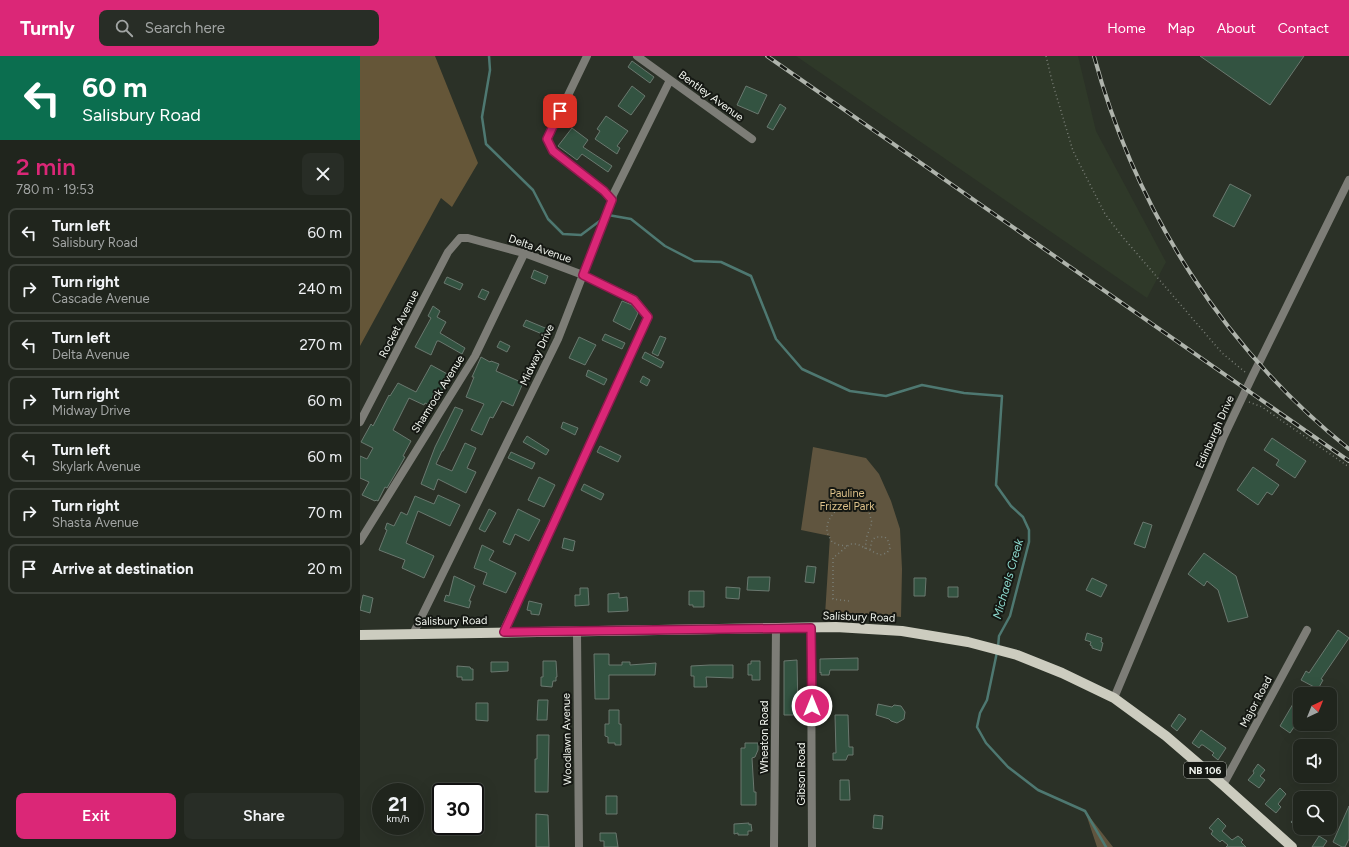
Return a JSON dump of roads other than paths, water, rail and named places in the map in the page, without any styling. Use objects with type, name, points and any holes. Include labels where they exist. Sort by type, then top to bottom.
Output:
[{"type":"main road","name":"Salisbury Road","points":[[360,635],[836,627],[902,631],[968,642],[1016,655],[1062,673],[1114,698],[1166,736],[1292,847]]},
{"type":"street","points":[[587,56],[547,139],[553,151],[604,191],[612,200]]},
{"type":"street","name":"Bentley Avenue","points":[[637,56],[752,139]]},
{"type":"street","name":"Midway Drive","points":[[413,634],[558,339],[613,196],[670,80]]},
{"type":"street","name":"Edinburgh Drive","points":[[1114,698],[1240,401],[1349,180]]},
{"type":"street","name":"Delta Avenue","points":[[460,238],[468,238],[524,254],[583,275],[634,300],[648,317],[504,632]]},
{"type":"street","name":"Rocket Avenue","points":[[360,422],[448,252],[460,238]]},
{"type":"street","name":"Shamrock Avenue","points":[[360,541],[475,356],[524,254]]},
{"type":"street","name":"Wheaton Road","points":[[774,847],[776,628]]},
{"type":"street","name":"Gibson Road","points":[[811,628],[812,847]]},
{"type":"street","name":"Major Road","points":[[1223,785],[1307,630]]},
{"type":"street","name":"Woodlawn Avenue","points":[[577,632],[579,847]]},
{"type":"waterway","name":"Michaels Creek","points":[[489,56],[490,70],[482,117],[486,144],[533,190],[548,219],[563,234],[581,235],[601,220]]},
{"type":"waterway","name":"Michaels Creek","points":[[608,215],[631,219],[665,246],[694,261],[721,262],[751,276],[776,339],[802,369],[850,391],[886,396],[922,385],[964,393],[1002,396],[996,485],[1011,506],[1023,517],[1029,530],[1029,542],[1010,616],[999,636],[998,647]]},
{"type":"waterway","name":"Michaels Creek","points":[[997,652],[987,700],[980,713],[977,727],[986,743],[1008,767],[1038,790],[1085,811],[1106,847]]},
{"type":"railway","points":[[767,56],[1349,461]]},
{"type":"railway","points":[[1094,56],[1112,113],[1134,169],[1160,222],[1190,273],[1224,322],[1262,367],[1304,410],[1349,449]]},
{"type":"park label","name":"Pauline Frizzel Park","points":[[847,499]]}]
